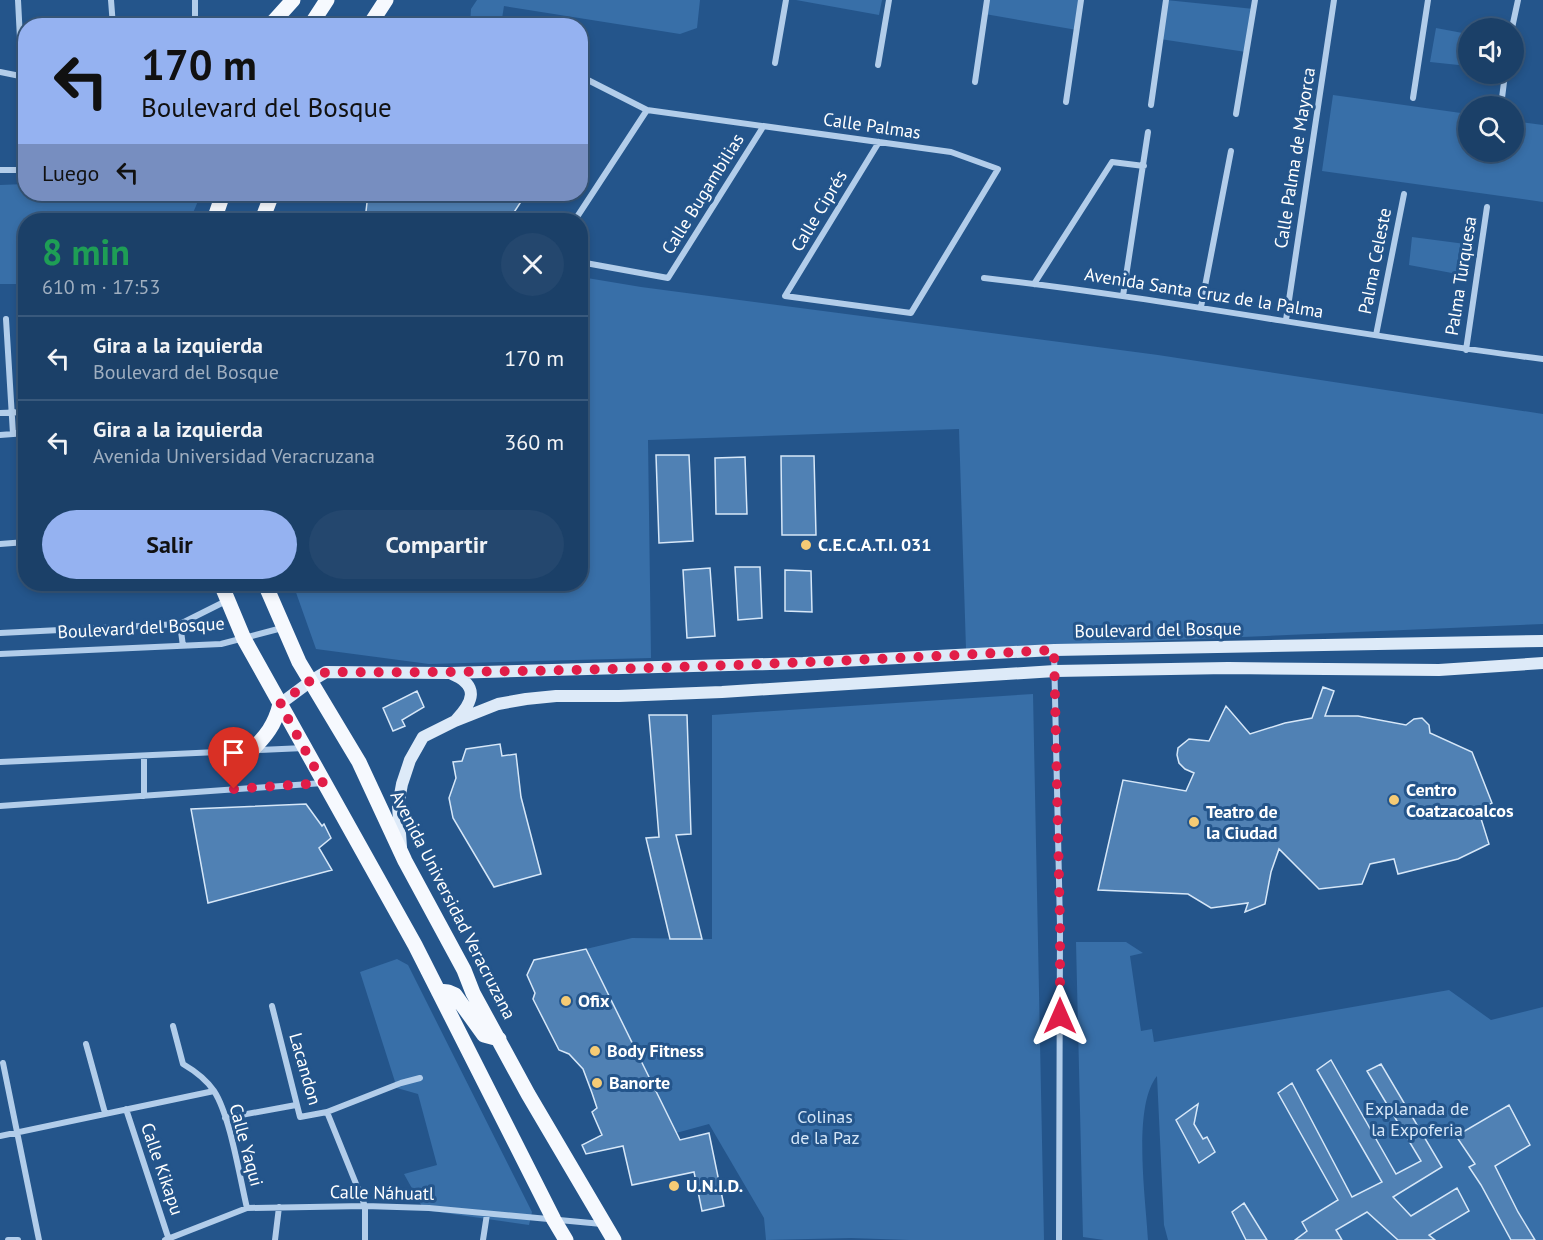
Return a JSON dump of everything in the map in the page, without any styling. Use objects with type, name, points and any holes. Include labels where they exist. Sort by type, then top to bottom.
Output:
[{"type":"main road","points":[[277,18],[293,0]]},
{"type":"main road","points":[[315,18],[327,0]]},
{"type":"main road","points":[[374,18],[386,0]]},
{"type":"main road","points":[[224,591],[244,639],[415,945],[566,1240]]},
{"type":"main road","name":"Avenida Universidad Veracruzana","points":[[268,591],[299,662],[359,762],[473,993],[528,1094],[614,1240]]},
{"type":"main road","name":"Boulevard del Bosque","points":[[280,704],[326,672],[449,673],[803,663],[1054,650],[1543,641]]},
{"type":"main road","points":[[401,851],[398,806],[402,784],[410,760],[423,737],[498,704],[556,696],[714,692],[1055,671],[1228,668],[1439,670],[1543,663]]},
{"type":"main road","points":[[449,673],[463,679],[470,687],[471,694],[470,704],[455,721]]},
{"type":"main road","points":[[251,751],[267,735],[276,719],[280,704]]},
{"type":"main road","points":[[438,991],[455,995],[484,1035],[500,1039]]},
{"type":"street","points":[[18,0],[19,18]]},
{"type":"street","points":[[111,0],[113,18]]},
{"type":"street","points":[[195,0],[195,18]]},
{"type":"street","points":[[775,63],[786,0]]},
{"type":"street","points":[[878,65],[889,0]]},
{"type":"street","points":[[975,82],[987,0]]},
{"type":"street","points":[[1066,102],[1081,0]]},
{"type":"street","points":[[1151,105],[1166,0]]},
{"type":"street","points":[[1236,114],[1255,0]]},
{"type":"street","name":"Calle Palma de Mayorca","points":[[1286,320],[1334,0]]},
{"type":"street","points":[[1413,98],[1428,0]]},
{"type":"street","points":[[1514,18],[1518,0]]},
{"type":"street","points":[[0,72],[18,76]]},
{"type":"street","name":"Calle Palmas","points":[[588,80],[647,110],[951,152],[998,169],[911,313]]},
{"type":"street","points":[[588,200],[647,110]]},
{"type":"street","name":"Calle Bugambilias","points":[[588,263],[668,278],[764,127]]},
{"type":"street","points":[[1123,296],[1148,132]]},
{"type":"street","name":"Calle Ciprés","points":[[879,142],[785,296],[911,313]]},
{"type":"street","points":[[1201,307],[1231,151]]},
{"type":"street","points":[[1034,284],[1112,162],[1144,166]]},
{"type":"street","points":[[0,170],[18,170]]},
{"type":"street","name":"Palma Celeste","points":[[1376,335],[1404,194]]},
{"type":"street","name":"Palma Turquesa","points":[[1466,350],[1487,207]]},
{"type":"street","name":"Avenida Santa Cruz de la Palma","points":[[984,278],[1201,307],[1466,350],[1543,359]]},
{"type":"street","points":[[6,319],[13,434]]},
{"type":"street","points":[[0,414],[18,413]]},
{"type":"street","points":[[0,435],[18,434]]},
{"type":"street","points":[[0,544],[18,543]]},
{"type":"street","name":"Boulevard del Bosque","points":[[0,633],[180,624],[227,600]]},
{"type":"street","points":[[180,624],[183,646]]},
{"type":"street","name":"Boulevard del Bosque","points":[[0,654],[221,644],[283,628]]},
{"type":"street","points":[[1054,650],[1060,926],[1059,1240]]},
{"type":"street","points":[[0,762],[305,748]]},
{"type":"street","points":[[144,756],[144,796]]},
{"type":"street","points":[[0,806],[323,783]]},
{"type":"street","name":"Lacandon","points":[[272,1006],[300,1117],[327,1112]]},
{"type":"street","points":[[0,1136],[214,1091],[199,1074],[183,1064],[173,1026]]},
{"type":"street","points":[[86,1044],[105,1113]]},
{"type":"street","points":[[3,1063],[39,1240]]},
{"type":"street","points":[[365,1240],[365,1206],[327,1112],[401,1083],[420,1078]]},
{"type":"street","name":"Calle Yaqui","points":[[214,1091],[225,1118],[247,1208]]},
{"type":"street","points":[[225,1118],[296,1105]]},
{"type":"street","name":"Calle Kikapu","points":[[126,1109],[168,1240]]},
{"type":"street","name":"Calle Náhuatl","points":[[168,1240],[247,1208],[365,1206],[429,1208],[604,1224]]},
{"type":"street","points":[[275,1240],[279,1208]]},
{"type":"street","points":[[483,1240],[487,1214]]},
{"type":"street","points":[[8,1240],[18,1240]]},
{"type":"green space","points":[[477,0],[700,0],[697,28],[680,34],[504,6],[502,18],[470,18],[471,9]]},
{"type":"green space","points":[[796,0],[882,0],[879,15]]},
{"type":"green space","points":[[987,0],[1081,0],[1077,30],[985,14]]},
{"type":"green space","points":[[1166,0],[1254,9],[1246,52],[1160,39]]},
{"type":"green space","points":[[1436,28],[1458,32],[1458,65],[1430,62]]},
{"type":"green space","points":[[1333,95],[1458,113],[1458,162],[1524,162],[1524,122],[1543,125],[1543,202],[1322,171]]},
{"type":"green space","points":[[18,184],[18,201],[198,201],[193,213],[18,213],[18,284],[0,284],[0,185]]},
{"type":"green space","points":[[1412,237],[1473,245],[1468,276],[1409,265]]},
{"type":"green space","points":[[588,278],[1158,355],[1543,414],[1543,624],[966,649],[959,429],[648,440],[651,658],[429,664],[316,649],[295,591],[588,591]]},
{"type":"green space","name":"Colinas de la Paz","points":[[1033,694],[1044,1240],[851,1238],[766,1240],[764,1218],[709,1124],[676,1133],[586,949],[632,938],[712,939],[712,715]]},
{"type":"green space","name":"Explanada de la Expoferia","points":[[1076,942],[1126,942],[1143,953],[1130,956],[1141,1031],[1152,1029],[1154,1042],[1449,990],[1491,1020],[1543,1007],[1543,1240],[1168,1240],[1164,1225],[1157,1076],[1149,1090],[1143,1131],[1143,1179],[1148,1240],[1104,1240],[1083,1237]]},
{"type":"green space","points":[[397,959],[408,965],[532,1212],[529,1225],[424,1210],[404,1174],[437,1165],[418,1094],[397,1088],[360,972]]},
{"type":"building","points":[[367,201],[521,201],[514,213],[366,213]]},
{"type":"building","points":[[656,455],[689,455],[693,541],[659,543]]},
{"type":"building","points":[[781,456],[814,456],[816,535],[782,535]]},
{"type":"building","points":[[745,457],[747,514],[716,514],[715,458]]},
{"type":"building","points":[[735,567],[760,567],[762,618],[738,620]]},
{"type":"building","points":[[710,568],[715,636],[687,638],[683,570]]},
{"type":"building","points":[[785,570],[811,571],[812,612],[785,611]]},
{"type":"building","points":[[1323,687],[1334,691],[1325,716],[1358,716],[1406,725],[1414,719],[1422,718],[1429,725],[1430,733],[1472,752],[1492,803],[1478,809],[1489,844],[1458,859],[1398,874],[1394,859],[1370,864],[1362,884],[1319,889],[1279,849],[1271,872],[1265,904],[1245,912],[1248,903],[1211,908],[1188,894],[1098,890],[1123,780],[1186,791],[1194,773],[1179,763],[1178,748],[1189,739],[1209,741],[1226,706],[1250,734],[1285,723],[1312,718]]},
{"type":"building","points":[[417,691],[424,707],[402,720],[405,726],[393,731],[383,708]]},
{"type":"building","points":[[649,715],[687,715],[691,834],[676,835],[702,939],[670,939],[646,838],[659,837]]},
{"type":"building","points":[[500,744],[502,756],[516,754],[521,797],[541,874],[494,887],[453,818],[449,798],[456,778],[453,762],[462,761],[466,749]]},
{"type":"building","points":[[306,804],[322,826],[324,824],[331,838],[319,848],[332,870],[208,903],[191,809]]},
{"type":"building","points":[[586,949],[680,1140],[709,1133],[724,1206],[702,1211],[694,1172],[632,1185],[623,1146],[586,1154],[582,1145],[602,1135],[592,1112],[597,1108],[583,1069],[569,1054],[559,1050],[533,999],[535,993],[527,975],[534,960]]},
{"type":"building","points":[[1331,1060],[1396,1174],[1421,1161],[1367,1071],[1381,1064],[1442,1167],[1393,1197],[1411,1216],[1457,1188],[1469,1211],[1429,1235],[1435,1240],[1398,1240],[1367,1212],[1336,1230],[1342,1240],[1295,1240],[1307,1231],[1302,1222],[1338,1200],[1278,1093],[1292,1083],[1352,1197],[1382,1182],[1317,1070]]},
{"type":"building","points":[[1198,1104],[1194,1124],[1203,1139],[1207,1137],[1215,1152],[1199,1163],[1176,1120]]},
{"type":"building","points":[[1509,1105],[1530,1145],[1495,1166],[1535,1240],[1511,1240],[1469,1167],[1475,1164],[1456,1136]]},
{"type":"building","points":[[1244,1203],[1267,1240],[1246,1240],[1232,1212]]},
{"type":"place","name":"C.E.C.A.T.I. 031","points":[[806,545]]},
{"type":"place","name":"Centro Coatzacoalcos","points":[[1394,800]]},
{"type":"place","name":"Teatro de la Ciudad","points":[[1194,822]]},
{"type":"place","name":"Ofix","points":[[566,1001]]},
{"type":"place","name":"Body Fitness","points":[[595,1051]]},
{"type":"place","name":"Banorte","points":[[597,1083]]},
{"type":"place","name":"U.N.I.D.","points":[[674,1186]]},
{"type":"route","points":[[234,789],[323,783],[280,704],[326,672],[449,673],[784,664],[1054,650],[1060,1016]]}]
